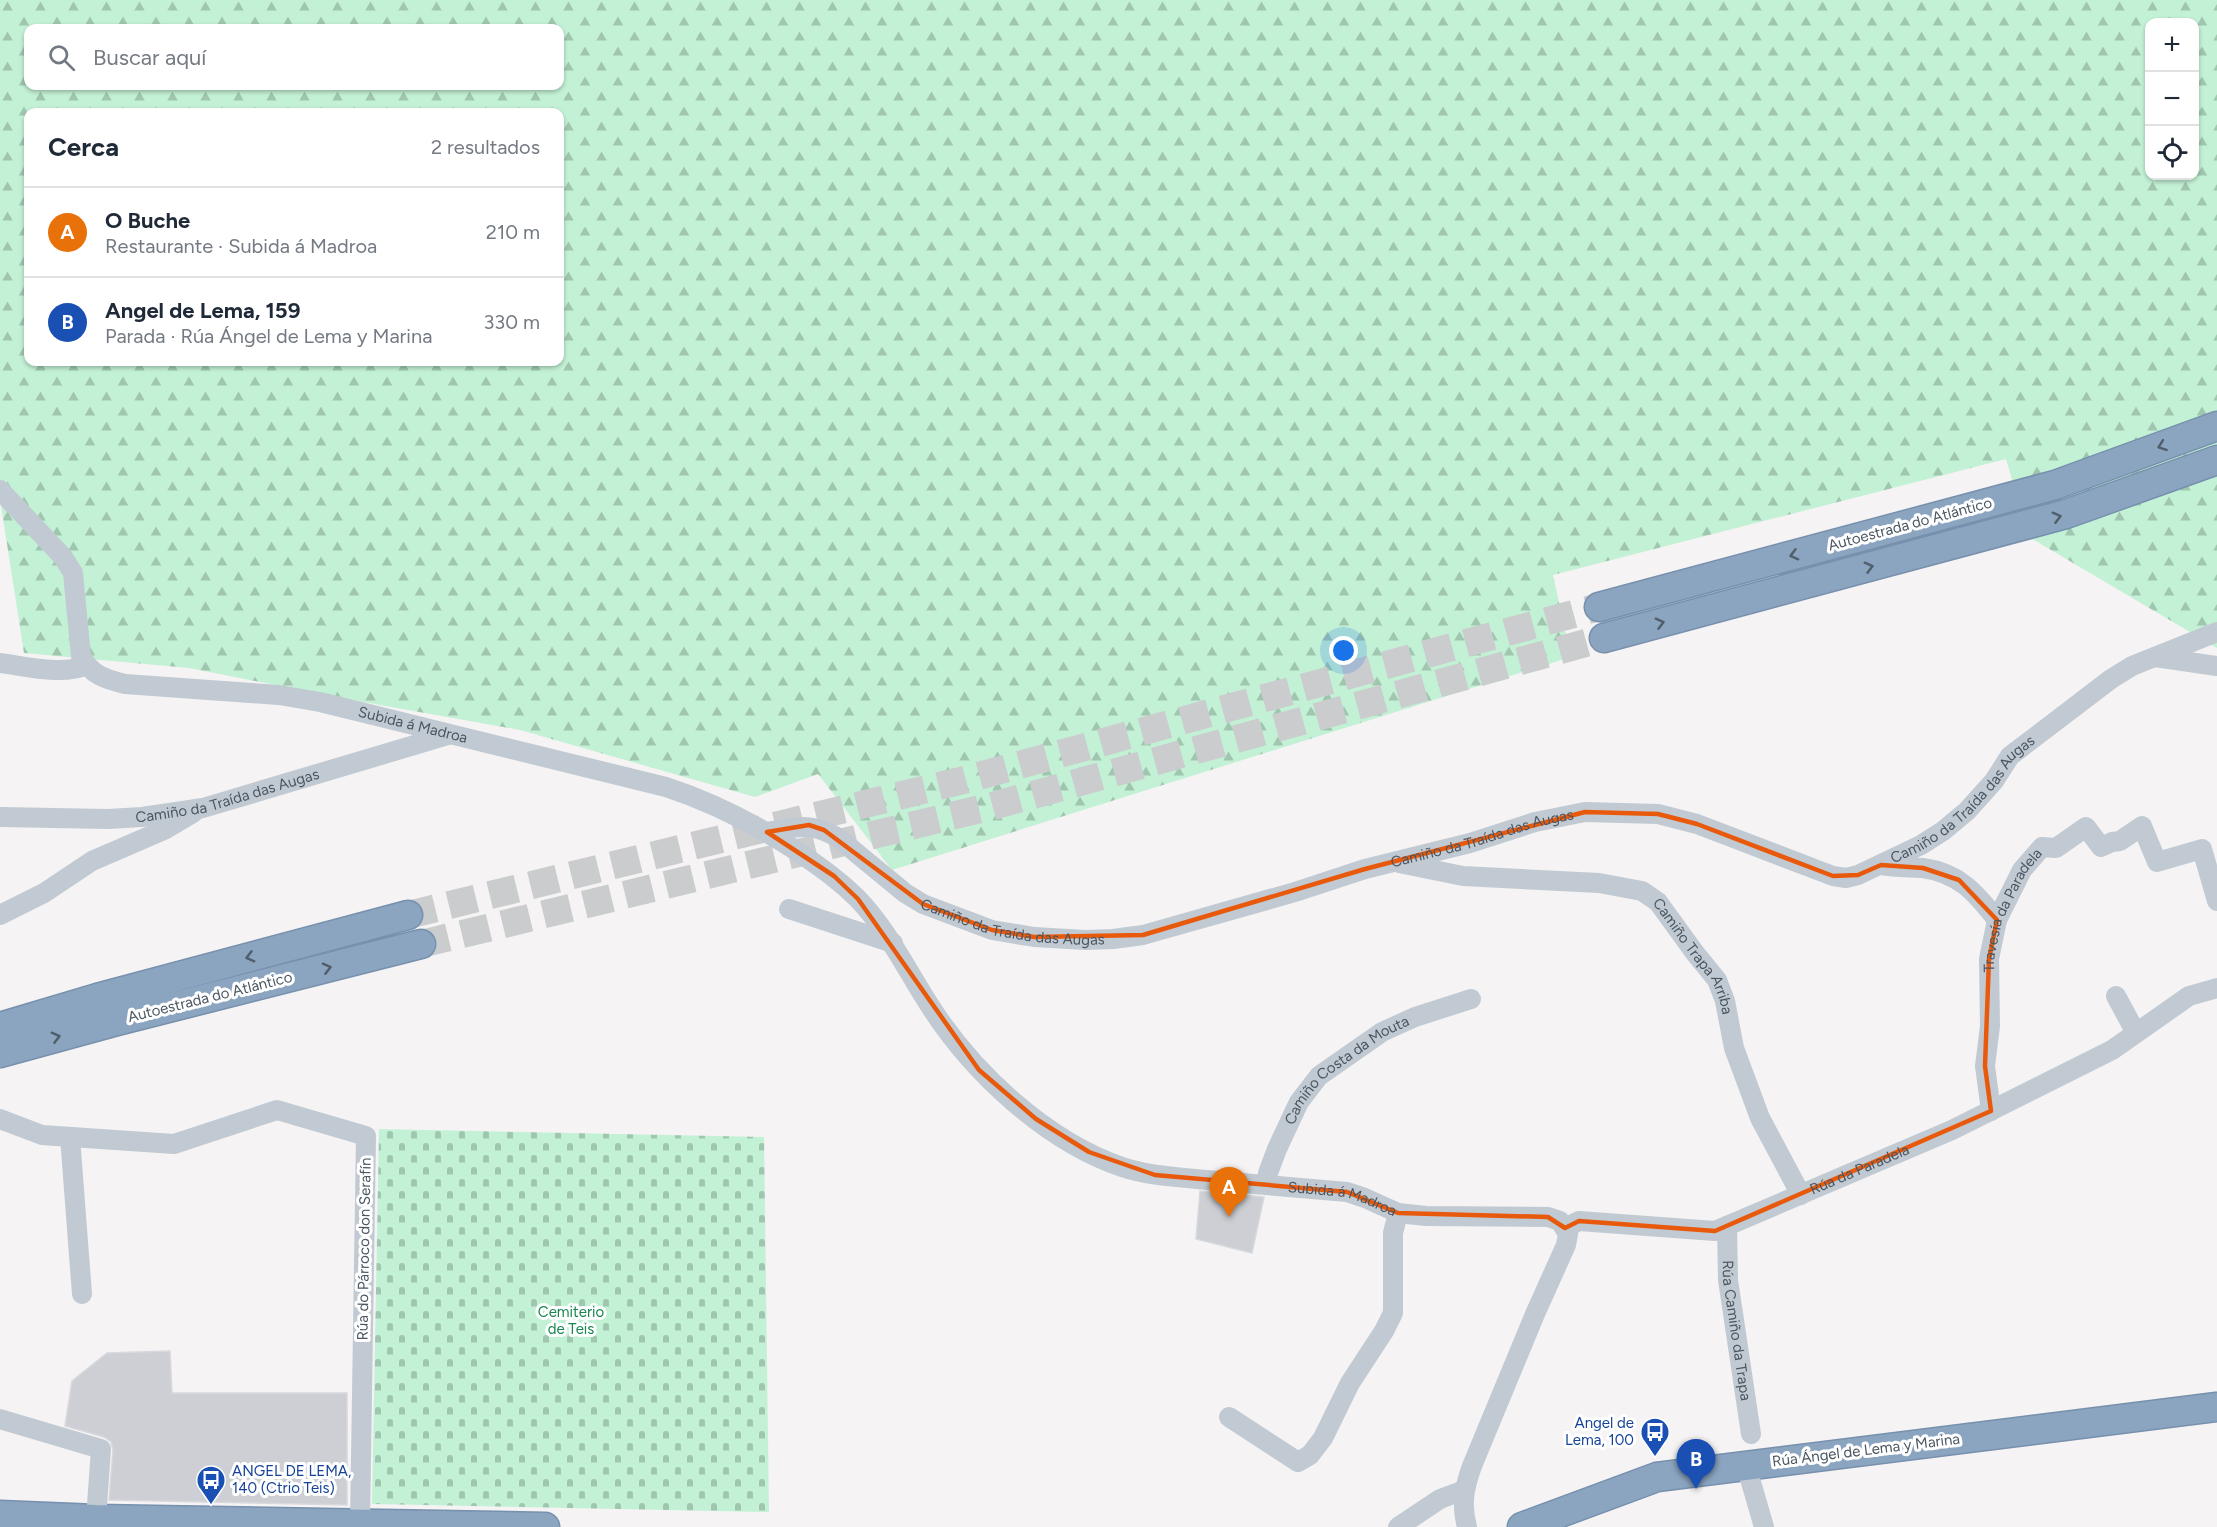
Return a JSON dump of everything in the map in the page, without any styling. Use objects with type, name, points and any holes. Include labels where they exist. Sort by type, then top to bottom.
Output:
[{"type":"highway","name":"Autoestrada do Atlántico","points":[[1599,607],[2055,485],[2217,426]]},
{"type":"highway","name":"Autoestrada do Atlántico","points":[[1604,638],[2066,514],[2217,460]]},
{"type":"highway","name":"Autoestrada do Atlántico","points":[[0,1027],[97,998],[408,915]]},
{"type":"highway","name":"Autoestrada do Atlántico","points":[[0,1053],[421,944]]},
{"type":"highway","name":"Rúa Ángel de Lema y Marina","points":[[1522,1527],[1657,1477],[2217,1407]]},
{"type":"highway","points":[[0,1515],[238,1524],[545,1527]]},
{"type":"highway","points":[[0,1521],[96,1519]]},
{"type":"street","points":[[0,490],[42,533],[63,557],[73,573],[76,588],[78,644],[86,665],[66,671],[0,663]]},
{"type":"street","name":"Camiño da Traída das Augas","points":[[767,832],[809,825],[824,830],[837,837],[905,893],[923,904],[992,930],[1034,937],[1095,939],[1143,935],[1295,892],[1393,861],[1470,843],[1535,822],[1585,812],[1658,814],[1697,824],[1833,876],[1846,878],[1881,865],[1943,831],[1968,811],[1994,781],[2010,756],[2111,679],[2152,657],[2217,632]]},
{"type":"street","points":[[2152,657],[2217,666]]},
{"type":"street","name":"Subida á Madroa","points":[[86,665],[95,674],[107,680],[125,684],[279,695],[369,712],[448,735],[666,787],[695,796],[726,810],[767,832],[834,876],[858,899],[893,943],[930,1006],[960,1049],[1004,1094],[1066,1139],[1122,1167],[1155,1175],[1347,1192],[1398,1213],[1426,1216],[1548,1217],[1560,1221],[1565,1227]]},
{"type":"street","name":"Camiño da Traída das Augas","points":[[0,817],[108,819],[142,817],[203,808],[448,735]]},
{"type":"street","points":[[0,915],[44,893],[92,861],[166,829],[203,808]]},
{"type":"street","name":"Travesía da Paradela","points":[[1990,1111],[1984,1066],[1990,1026],[1989,959],[1997,920],[2022,870],[2042,847],[2056,848],[2086,827],[2101,847],[2120,841],[2142,826],[2157,862],[2202,849],[2217,901]]},
{"type":"street","name":"Camiño Trapa Arriba","points":[[1393,861],[1463,876],[1599,883],[1642,891],[1658,902],[1717,981],[1725,1001],[1734,1048],[1760,1118],[1801,1195]]},
{"type":"street","points":[[1881,865],[1893,868],[1923,868],[1959,880],[1977,894],[1997,920]]},
{"type":"street","points":[[789,909],[893,943]]},
{"type":"street","name":"Rúa da Paradela","points":[[1565,1227],[1580,1221],[1715,1232],[1952,1130],[2112,1050],[2189,996],[2217,988]]},
{"type":"street","points":[[2116,996],[2136,1033]]},
{"type":"street","name":"Camiño Costa da Mouta","points":[[1266,1185],[1268,1173],[1281,1139],[1299,1102],[1319,1076],[1382,1032],[1415,1017],[1471,999]]},
{"type":"street","name":"Rúa do Párroco don Serafín","points":[[0,1119],[42,1135],[174,1143],[277,1110],[366,1136],[360,1524]]},
{"type":"street","points":[[70,1137],[82,1294]]},
{"type":"street","points":[[1230,1417],[1298,1462],[1310,1455],[1323,1438],[1350,1383],[1393,1313],[1393,1233],[1398,1213]]},
{"type":"street","name":"Rúa Camiño da Trapa","points":[[1727,1226],[1728,1280],[1751,1434]]},
{"type":"street","points":[[1467,1527],[1463,1512],[1464,1490],[1530,1325],[1566,1245],[1568,1234],[1565,1227]]},
{"type":"street","points":[[0,1419],[101,1449],[96,1519]]},
{"type":"street","points":[[1746,1465],[1764,1527]]},
{"type":"street","points":[[1398,1527],[1440,1499],[1464,1490]]},
{"type":"highlighted area","points":[[1585,812],[1658,814],[1697,824],[1833,876],[1858,875],[1881,865],[1923,868],[1959,880],[1997,920],[1989,959],[1985,1066],[1991,1111],[1715,1231],[1579,1221],[1565,1228],[1548,1217],[1398,1213],[1347,1192],[1155,1175],[1089,1152],[1036,1119],[979,1070],[858,899],[834,876],[767,832],[809,825],[824,830],[923,904],[992,930],[1034,937],[1143,935],[1365,869]]},
{"type":"green space","points":[[0,0],[2217,0],[2217,648],[2029,537],[2006,459],[1553,575],[1571,657],[892,870],[818,774],[755,797],[520,730],[189,668],[24,653],[0,499]]},
{"type":"green space","name":"Cemiterio de Teis","points":[[379,1129],[764,1137],[769,1512],[372,1504]]},
{"type":"building","points":[[1200,1191],[1264,1197],[1252,1253],[1196,1239]]},
{"type":"building","points":[[170,1351],[172,1393],[347,1393],[347,1505],[109,1500],[113,1450],[111,1442],[104,1437],[65,1426],[72,1381],[107,1353]]},
{"type":"tunnel","points":[[408,915],[964,780],[1599,607]]},
{"type":"tunnel","points":[[421,944],[989,807],[1604,638]]},
{"type":"place","name":"O Buche","points":[[1229,1217]]},
{"type":"place","name":"Angel de Lema, 100","points":[[1655,1458]]},
{"type":"place","name":"Angel de Lema, 159","points":[[1696,1489]]},
{"type":"place","name":"ANGEL DE LEMA, 140 (Ctrio Teis)","points":[[211,1506]]}]
